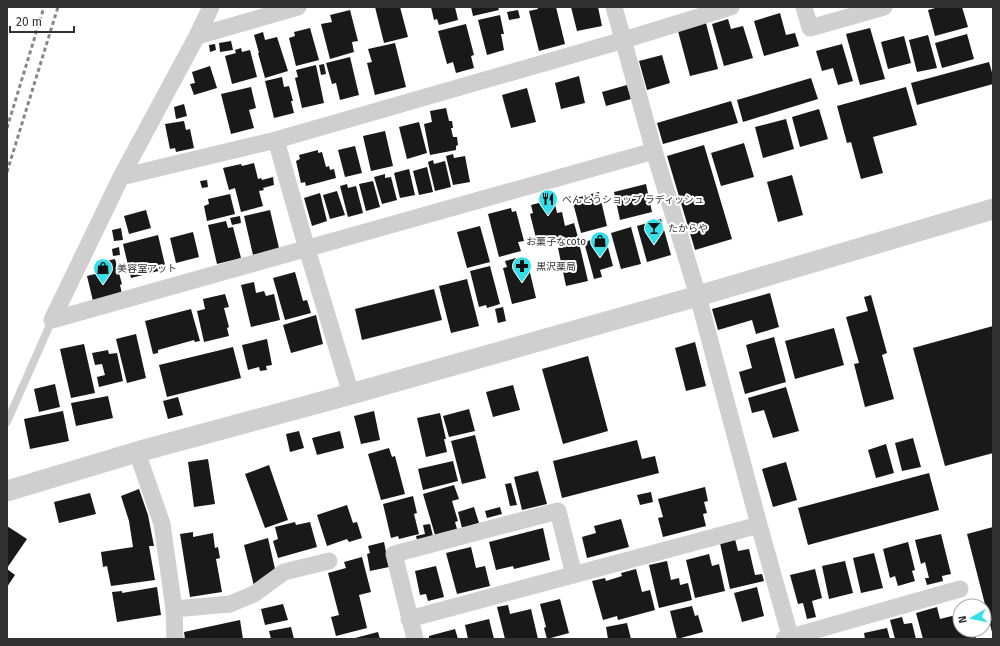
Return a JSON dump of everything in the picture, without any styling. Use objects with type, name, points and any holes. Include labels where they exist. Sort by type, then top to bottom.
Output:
[{"type":"street","points":[[52,320],[121,177],[211,7]]},
{"type":"street","points":[[197,36],[298,7]]},
{"type":"street","points":[[614,7],[654,151],[698,296],[789,638],[960,589]]},
{"type":"street","points":[[121,177],[276,140],[624,40],[731,7]]},
{"type":"street","points":[[804,7],[810,28],[884,7]]},
{"type":"street","points":[[276,140],[351,394]]},
{"type":"street","points":[[52,320],[654,151]]},
{"type":"street","points":[[7,491],[137,452],[351,394],[698,296],[993,209]]},
{"type":"street","points":[[137,452],[162,524],[174,609],[175,639]]},
{"type":"street","points":[[415,639],[394,554],[558,511],[574,574]]},
{"type":"street","points":[[409,619],[759,525]]},
{"type":"street","points":[[174,609],[230,604],[254,594],[284,572],[329,561]]},
{"type":"lane","points":[[7,422],[52,320]]},
{"type":"building","points":[[375,7],[400,7],[408,37],[384,43]]},
{"type":"building","points":[[431,7],[455,7],[458,20],[439,25],[437,19],[434,20]]},
{"type":"building","points":[[471,7],[498,7],[499,10],[473,16]]},
{"type":"building","points":[[537,7],[556,7],[565,44],[539,51],[529,11],[538,9]]},
{"type":"building","points":[[571,7],[598,7],[602,26],[577,31]]},
{"type":"building","points":[[939,7],[962,7],[968,27],[935,36],[928,10]]},
{"type":"building","points":[[350,10],[358,41],[352,42],[354,52],[330,59],[321,24],[332,22],[330,15]]},
{"type":"building","points":[[518,10],[520,18],[509,20],[507,12]]},
{"type":"building","points":[[780,13],[786,35],[795,33],[799,46],[764,56],[754,21]]},
{"type":"building","points":[[500,15],[504,34],[501,34],[504,50],[487,55],[478,20]]},
{"type":"building","points":[[728,19],[731,29],[743,26],[753,58],[724,66],[712,24]]},
{"type":"building","points":[[706,23],[718,69],[690,76],[678,31]]},
{"type":"building","points":[[466,24],[474,55],[471,56],[474,68],[456,73],[453,62],[447,64],[438,31]]},
{"type":"building","points":[[310,28],[319,60],[296,66],[289,38],[295,36],[294,32]]},
{"type":"building","points":[[870,28],[885,79],[860,85],[846,34]]},
{"type":"building","points":[[263,32],[265,40],[277,37],[288,71],[265,78],[254,35]]},
{"type":"building","points":[[967,34],[974,59],[942,68],[935,43]]},
{"type":"building","points":[[928,35],[937,68],[917,72],[909,40]]},
{"type":"building","points":[[904,36],[911,63],[888,69],[881,42]]},
{"type":"building","points":[[231,41],[233,50],[220,52],[219,43]]},
{"type":"building","points":[[395,43],[406,87],[375,95],[367,63],[372,62],[368,49]]},
{"type":"building","points":[[215,44],[216,50],[210,52],[209,45]]},
{"type":"building","points":[[842,44],[853,81],[838,85],[833,68],[822,71],[816,51]]},
{"type":"building","points":[[241,48],[242,52],[250,50],[257,77],[232,84],[225,56],[236,53],[235,50]]},
{"type":"building","points":[[662,55],[670,83],[647,90],[639,61]]},
{"type":"building","points":[[350,57],[359,95],[340,100],[336,83],[332,84],[326,63]]},
{"type":"building","points":[[989,62],[993,76],[993,84],[917,105],[911,83]]},
{"type":"building","points":[[324,64],[326,74],[321,75],[319,65]]},
{"type":"building","points":[[316,65],[324,103],[302,108],[295,78],[298,77],[296,70]]},
{"type":"building","points":[[210,66],[217,88],[194,95],[190,84],[195,83],[192,72]]},
{"type":"building","points":[[579,76],[585,103],[561,109],[555,83]]},
{"type":"building","points":[[282,77],[284,87],[289,86],[293,101],[291,101],[294,113],[274,118],[265,81]]},
{"type":"building","points":[[811,78],[818,99],[743,122],[737,100]]},
{"type":"building","points":[[627,85],[631,99],[606,106],[602,92]]},
{"type":"building","points":[[251,87],[256,108],[249,110],[254,128],[231,134],[221,94]]},
{"type":"building","points":[[906,87],[917,125],[873,137],[883,173],[861,179],[851,142],[847,143],[837,106]]},
{"type":"building","points":[[527,88],[536,122],[511,128],[502,95]]},
{"type":"building","points":[[731,101],[738,123],[663,144],[657,123]]},
{"type":"building","points":[[184,104],[187,116],[176,119],[174,107]]},
{"type":"building","points":[[446,108],[449,121],[452,121],[453,128],[451,128],[453,137],[457,137],[458,145],[456,146],[456,150],[430,155],[424,124],[432,122],[430,111]]},
{"type":"building","points":[[819,109],[828,139],[800,147],[792,117]]},
{"type":"building","points":[[786,119],[794,149],[763,158],[755,127]]},
{"type":"building","points":[[184,121],[186,130],[190,129],[194,148],[176,152],[175,148],[170,149],[165,124]]},
{"type":"building","points":[[419,122],[427,153],[407,159],[399,127]]},
{"type":"building","points":[[385,131],[393,166],[371,171],[363,136]]},
{"type":"building","points":[[744,143],[754,177],[721,186],[711,153]]},
{"type":"building","points":[[704,145],[732,239],[695,250],[667,156]]},
{"type":"building","points":[[355,146],[362,173],[345,177],[338,150]]},
{"type":"building","points":[[318,150],[318,153],[322,152],[326,167],[329,166],[330,170],[334,169],[336,178],[306,186],[305,182],[301,183],[296,161],[300,159],[299,155]]},
{"type":"building","points":[[453,154],[454,158],[465,156],[470,182],[453,185],[446,156]]},
{"type":"building","points":[[433,160],[434,164],[445,161],[451,187],[435,191],[428,162]]},
{"type":"building","points":[[254,163],[258,179],[261,178],[262,180],[273,177],[274,185],[263,188],[264,190],[259,191],[263,206],[241,212],[235,188],[229,190],[223,168]]},
{"type":"building","points":[[427,167],[433,192],[419,195],[413,171]]},
{"type":"building","points":[[409,169],[415,195],[400,198],[394,173]]},
{"type":"building","points":[[385,174],[385,178],[391,177],[397,200],[382,204],[374,177]]},
{"type":"building","points":[[792,175],[803,215],[778,222],[767,182]]},
{"type":"building","points":[[207,180],[208,187],[202,188],[200,181]]},
{"type":"building","points":[[373,181],[380,207],[366,211],[359,184]]},
{"type":"building","points":[[347,184],[348,188],[356,186],[363,213],[348,217],[340,186]]},
{"type":"building","points":[[646,184],[652,212],[620,220],[614,192]]},
{"type":"building","points":[[337,191],[345,215],[330,219],[323,195]]},
{"type":"building","points":[[599,192],[607,226],[581,233],[572,199]]},
{"type":"building","points":[[320,193],[327,221],[312,226],[304,198]]},
{"type":"building","points":[[230,194],[235,214],[207,221],[204,206],[209,204],[208,199]]},
{"type":"building","points":[[554,199],[557,213],[562,212],[565,226],[574,223],[578,237],[545,245],[544,240],[537,242],[530,214],[533,213],[531,205]]},
{"type":"building","points":[[511,208],[512,212],[516,211],[524,241],[518,242],[521,251],[499,257],[488,214]]},
{"type":"building","points":[[146,210],[151,228],[129,234],[124,216]]},
{"type":"building","points":[[270,210],[279,248],[253,255],[244,216]]},
{"type":"building","points":[[240,216],[241,223],[232,225],[230,218]]},
{"type":"building","points":[[661,219],[671,255],[647,262],[637,226]]},
{"type":"building","points":[[226,221],[228,228],[233,227],[241,258],[217,264],[208,225]]},
{"type":"building","points":[[480,226],[490,262],[467,268],[457,232]]},
{"type":"building","points":[[631,227],[641,264],[621,269],[611,233]]},
{"type":"building","points":[[121,228],[123,240],[114,241],[112,230]]},
{"type":"building","points":[[193,232],[199,257],[176,263],[170,238]]},
{"type":"building","points":[[158,235],[166,269],[131,278],[123,244]]},
{"type":"building","points":[[605,236],[613,266],[600,270],[602,277],[594,279],[584,242]]},
{"type":"building","points":[[579,243],[588,281],[566,286],[558,248]]},
{"type":"building","points":[[119,247],[120,255],[113,256],[112,249]]},
{"type":"building","points":[[516,258],[517,263],[527,260],[536,298],[512,304],[503,268],[507,267],[505,261]]},
{"type":"building","points":[[115,259],[122,284],[120,285],[122,294],[93,301],[87,276],[99,273],[97,263]]},
{"type":"building","points":[[490,266],[500,304],[487,308],[486,305],[479,307],[470,271]]},
{"type":"building","points":[[295,272],[303,301],[307,300],[311,313],[285,320],[273,278]]},
{"type":"building","points":[[467,279],[479,326],[451,333],[439,286]]},
{"type":"building","points":[[254,282],[256,293],[264,291],[266,296],[274,294],[280,320],[251,327],[241,285]]},
{"type":"building","points":[[434,289],[442,320],[362,340],[355,309]]},
{"type":"building","points":[[770,293],[779,327],[756,334],[752,320],[718,330],[712,309]]},
{"type":"building","points":[[225,294],[229,307],[224,308],[229,327],[227,328],[229,336],[204,342],[197,311],[205,309],[203,299]]},
{"type":"building","points":[[871,295],[887,353],[882,355],[894,399],[865,407],[854,364],[859,363],[846,317],[868,311],[864,297]]},
{"type":"building","points":[[503,307],[506,321],[498,323],[495,309]]},
{"type":"building","points":[[191,309],[200,341],[195,342],[194,340],[158,350],[158,353],[153,354],[145,321]]},
{"type":"building","points":[[316,315],[323,344],[291,353],[283,325]]},
{"type":"building","points":[[993,326],[993,453],[945,466],[913,348]]},
{"type":"building","points":[[834,328],[844,365],[795,379],[785,341]]},
{"type":"building","points":[[136,334],[146,378],[127,383],[116,339]]},
{"type":"building","points":[[774,337],[786,382],[745,394],[739,372],[752,368],[746,345]]},
{"type":"building","points":[[267,339],[272,365],[266,366],[267,370],[260,371],[259,367],[248,370],[242,345]]},
{"type":"building","points":[[695,342],[706,386],[686,391],[675,348]]},
{"type":"building","points":[[84,344],[95,393],[71,398],[60,349]]},
{"type":"building","points":[[233,347],[241,378],[167,397],[159,365]]},
{"type":"building","points":[[108,350],[109,354],[117,353],[123,381],[99,387],[97,377],[105,375],[102,364],[95,365],[92,353]]},
{"type":"building","points":[[588,356],[608,431],[563,444],[542,369]]},
{"type":"building","points":[[55,384],[60,407],[39,412],[34,389]]},
{"type":"building","points":[[513,385],[520,410],[493,417],[486,392]]},
{"type":"building","points":[[786,387],[799,431],[773,438],[764,410],[752,413],[748,398]]},
{"type":"building","points":[[108,396],[113,418],[76,426],[71,403]]},
{"type":"building","points":[[178,397],[183,415],[168,419],[163,401]]},
{"type":"building","points":[[469,409],[475,431],[449,437],[443,416]]},
{"type":"building","points":[[63,411],[69,441],[30,449],[24,419]]},
{"type":"building","points":[[374,411],[380,440],[361,444],[354,416]]},
{"type":"building","points":[[440,413],[446,439],[444,439],[447,452],[426,457],[417,418]]},
{"type":"building","points":[[299,431],[304,448],[290,452],[286,434]]},
{"type":"building","points":[[340,431],[344,448],[317,455],[312,438]]},
{"type":"building","points":[[475,435],[486,478],[462,484],[451,441]]},
{"type":"building","points":[[913,438],[921,467],[902,471],[895,443]]},
{"type":"building","points":[[637,440],[642,459],[655,456],[659,473],[562,498],[553,461]]},
{"type":"building","points":[[886,444],[894,473],[876,478],[868,450]]},
{"type":"building","points":[[389,448],[392,457],[395,456],[405,494],[381,500],[368,454]]},
{"type":"building","points":[[208,459],[215,504],[194,507],[188,462]]},
{"type":"building","points":[[453,461],[458,481],[423,490],[418,469]]},
{"type":"building","points":[[786,462],[797,500],[773,507],[762,469]]},
{"type":"building","points":[[269,465],[288,520],[265,528],[245,474]]},
{"type":"building","points":[[538,471],[547,504],[522,510],[514,477]]},
{"type":"building","points":[[929,473],[939,510],[808,545],[798,508]]},
{"type":"building","points":[[511,483],[517,505],[510,506],[505,484]]},
{"type":"building","points":[[454,485],[459,499],[452,501],[458,521],[455,522],[457,529],[435,535],[423,494]]},
{"type":"building","points":[[705,487],[708,501],[704,502],[707,513],[703,514],[706,526],[663,537],[658,518],[663,517],[658,499]]},
{"type":"building","points":[[139,489],[148,515],[154,546],[149,546],[155,580],[111,586],[107,566],[103,567],[101,552],[133,547],[129,521],[121,496]]},
{"type":"building","points":[[651,492],[653,502],[640,505],[637,495]]},
{"type":"building","points":[[90,493],[96,514],[59,523],[54,502]]},
{"type":"building","points":[[413,496],[417,513],[414,514],[419,534],[399,539],[398,536],[391,538],[383,504]]},
{"type":"building","points":[[347,505],[353,523],[357,522],[362,538],[349,542],[347,539],[327,546],[317,515]]},
{"type":"building","points":[[474,507],[479,523],[462,528],[458,512]]},
{"type":"building","points":[[500,507],[502,514],[487,518],[485,511]]},
{"type":"building","points":[[621,519],[629,547],[587,558],[582,537],[596,533],[594,526]]},
{"type":"building","points":[[295,522],[296,525],[310,522],[317,547],[278,558],[273,541],[278,539],[275,527]]},
{"type":"building","points":[[430,524],[433,536],[417,540],[416,536],[425,534],[423,525]]},
{"type":"building","points":[[7,526],[27,539],[7,568]]},
{"type":"building","points":[[993,527],[993,632],[992,598],[983,598],[967,534]]},
{"type":"building","points":[[543,528],[550,560],[514,569],[513,566],[496,570],[489,542]]},
{"type":"building","points":[[193,532],[193,537],[213,533],[215,548],[218,547],[220,558],[216,559],[222,592],[190,597],[180,534]]},
{"type":"building","points":[[941,534],[951,574],[942,576],[943,581],[927,585],[925,578],[929,578],[925,562],[921,564],[915,540]]},
{"type":"building","points":[[268,538],[275,569],[254,586],[244,545]]},
{"type":"building","points":[[735,539],[738,551],[749,549],[755,575],[762,574],[764,581],[730,589],[720,543]]},
{"type":"building","points":[[384,542],[389,567],[370,571],[367,554],[370,553],[368,546]]},
{"type":"building","points":[[908,542],[915,570],[912,571],[915,581],[898,586],[895,576],[890,578],[883,549]]},
{"type":"building","points":[[471,547],[476,568],[485,566],[490,586],[457,594],[446,553]]},
{"type":"building","points":[[874,553],[883,588],[861,593],[853,558]]},
{"type":"building","points":[[709,554],[712,566],[719,564],[725,591],[695,598],[686,560]]},
{"type":"building","points":[[362,557],[371,592],[359,595],[367,628],[336,636],[331,617],[339,615],[328,573],[346,568],[344,562]]},
{"type":"building","points":[[667,561],[671,580],[679,578],[680,585],[688,583],[692,600],[659,608],[649,565]]},
{"type":"building","points":[[845,561],[853,593],[829,599],[822,566]]},
{"type":"building","points":[[436,566],[444,597],[428,601],[426,594],[420,595],[415,571]]},
{"type":"building","points":[[7,569],[15,575],[7,587]]},
{"type":"building","points":[[636,569],[642,592],[650,590],[655,610],[618,620],[617,616],[603,620],[592,581],[605,578],[606,581],[622,576],[621,573]]},
{"type":"building","points":[[815,569],[822,598],[812,601],[816,617],[807,619],[803,603],[798,604],[790,575]]},
{"type":"building","points":[[157,587],[161,615],[117,622],[112,592],[122,591],[122,593]]},
{"type":"building","points":[[757,587],[764,616],[742,622],[734,593]]},
{"type":"building","points":[[560,599],[569,633],[547,639],[544,628],[546,627],[540,604]]},
{"type":"building","points":[[283,604],[288,620],[265,625],[261,609]]},
{"type":"building","points":[[508,605],[510,614],[531,609],[538,639],[505,639],[497,607]]},
{"type":"building","points":[[692,606],[695,616],[698,615],[703,632],[677,639],[670,611]]},
{"type":"building","points":[[937,607],[940,619],[952,616],[952,638],[976,639],[923,639],[916,613]]},
{"type":"building","points":[[902,617],[904,624],[912,623],[916,639],[895,639],[890,620]]},
{"type":"building","points":[[489,619],[494,639],[468,639],[465,625]]},
{"type":"building","points":[[240,620],[243,639],[185,639],[184,632]]},
{"type":"building","points":[[627,623],[631,639],[608,639],[606,627]]},
{"type":"building","points":[[291,627],[294,639],[271,639],[269,631]]},
{"type":"building","points":[[887,628],[890,639],[865,639],[864,633]]},
{"type":"building","points":[[455,629],[458,639],[429,639],[429,636]]},
{"type":"building","points":[[378,632],[380,639],[355,639],[355,638]]},
{"type":"railway","points":[[7,128],[44,7]]},
{"type":"railway","points":[[7,172],[58,7]]},
{"type":"place","name":"べんとうショップ ラディッシュ","points":[[548,216]]},
{"type":"place","name":"たからや","points":[[654,245]]},
{"type":"place","name":"お菓子なcoto","points":[[600,258]]},
{"type":"place","name":"黒沢薬局","points":[[522,283]]},
{"type":"place","name":"美容室アット","points":[[103,285]]}]
